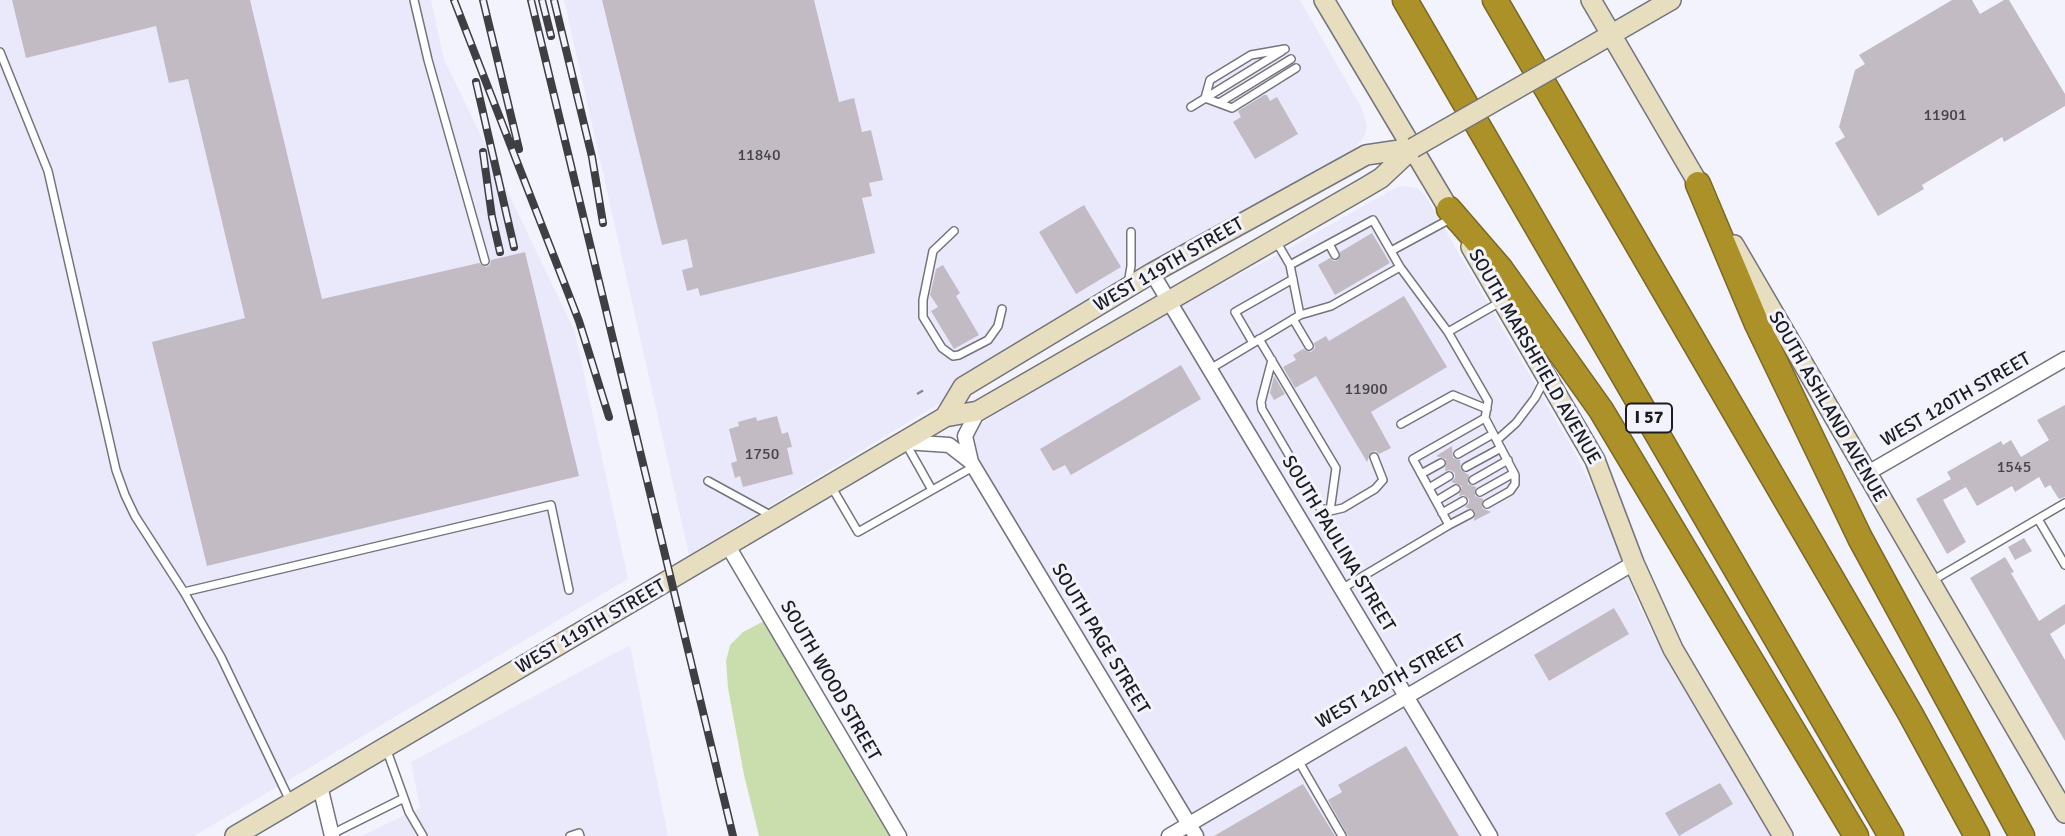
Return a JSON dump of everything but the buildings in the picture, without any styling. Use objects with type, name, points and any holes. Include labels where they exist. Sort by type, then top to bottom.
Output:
[{"type":"highway","name":"I 57","points":[[1405,0],[1891,836]]},
{"type":"highway","points":[[1495,0],[1910,713],[1977,836]]},
{"type":"highway","points":[[1698,184],[1757,324],[1860,538],[2022,836]]},
{"type":"highway","points":[[1451,213],[1500,268],[1601,410],[1856,836]]},
{"type":"street","name":"SOUTH MARSHFIELD AVENUE","points":[[1324,0],[1595,460],[1634,563],[1673,649],[1783,836]]},
{"type":"street","name":"SOUTH ASHLAND AVENUE","points":[[1591,0],[2065,813]]},
{"type":"street","name":"WEST 119TH STREET","points":[[235,836],[945,417],[978,411],[1381,178],[1413,148],[1671,0]]},
{"type":"street","name":"WEST 119TH STREET","points":[[945,417],[963,387],[1152,273],[1366,155],[1413,148]]},
{"type":"street","name":"SOUTH PAULINA STREET","points":[[1152,273],[1490,836]]},
{"type":"street","name":"WEST 120TH STREET","points":[[1866,474],[2065,359]]},
{"type":"street","name":"SOUTH PAGE STREET","points":[[978,411],[965,436],[972,465],[1193,830]]},
{"type":"street","name":"SOUTH PAGE STREET","points":[[905,442],[949,445],[972,465]]},
{"type":"street","name":"SOUTH WOOD STREET","points":[[728,546],[899,836]]},
{"type":"street","name":"WEST 120TH STREET","points":[[1169,836],[1193,830],[1298,760],[1634,563]]},
{"type":"street","points":[[320,786],[332,835]]},
{"type":"lane","points":[[414,0],[428,60],[485,261]]},
{"type":"lane","points":[[1191,107],[1285,49],[1251,55],[1240,61],[1210,80],[1205,98]]},
{"type":"lane","points":[[0,52],[48,171],[113,457],[125,495],[236,685],[291,803]]},
{"type":"lane","points":[[1219,103],[1291,59]]},
{"type":"lane","points":[[1205,98],[1232,108],[1296,68]]},
{"type":"lane","points":[[1391,251],[1451,213]]},
{"type":"lane","points":[[1290,265],[1373,220],[1400,267],[1448,332],[1488,401],[1485,418],[1514,473],[1515,484],[1510,491],[1487,504]]},
{"type":"lane","points":[[1354,230],[1360,240]]},
{"type":"lane","points":[[954,231],[933,251],[923,299],[923,317],[942,348],[953,356],[959,355],[988,340],[998,326],[1002,309]]},
{"type":"lane","points":[[1128,288],[1131,232]]},
{"type":"lane","points":[[1275,239],[1290,265],[1296,317],[1309,346]]},
{"type":"lane","points":[[1329,244],[1335,255]]},
{"type":"lane","points":[[1210,369],[1296,317],[1331,306],[1380,274],[1400,267]]},
{"type":"lane","points":[[1293,279],[1235,312],[1272,360],[1336,468],[1330,510]]},
{"type":"lane","points":[[1448,332],[1503,300]]},
{"type":"lane","points":[[1272,360],[1261,402],[1262,409],[1320,508],[1343,508],[1375,489],[1383,480],[1374,457]]},
{"type":"lane","points":[[1466,467],[1516,423],[1535,398],[1547,375]]},
{"type":"lane","points":[[1401,424],[1453,395],[1487,409]]},
{"type":"lane","points":[[1449,525],[1413,459],[1485,418]]},
{"type":"lane","points":[[1458,454],[1497,440]]},
{"type":"lane","points":[[905,442],[932,490]]},
{"type":"lane","points":[[1473,480],[1508,460]]},
{"type":"lane","points":[[1421,474],[1441,463]]},
{"type":"lane","points":[[831,486],[859,532],[972,465]]},
{"type":"lane","points":[[1480,492],[1514,473]]},
{"type":"lane","points":[[1429,488],[1449,477]]},
{"type":"lane","points":[[708,481],[776,518]]},
{"type":"lane","points":[[1436,500],[1456,489]]},
{"type":"lane","points":[[1443,513],[1463,501]]},
{"type":"lane","points":[[1929,582],[2065,503]]},
{"type":"lane","points":[[184,592],[551,505],[569,590]]},
{"type":"lane","points":[[1343,588],[1470,514]]},
{"type":"lane","points":[[2038,519],[2065,565]]},
{"type":"lane","points":[[386,747],[409,811],[424,836]]},
{"type":"lane","points":[[1298,760],[1342,836]]},
{"type":"lane","points":[[332,835],[404,798]]},
{"type":"lane","points":[[570,836],[579,833],[580,836]]},
{"type":"path","points":[[917,394],[924,390]]},
{"type":"shaded area","points":[[0,0],[431,0],[444,59],[575,332],[628,579],[194,836],[0,836]]},
{"type":"shaded area","points":[[564,0],[1300,0],[1361,107],[1367,126],[1365,135],[1351,154],[689,555]]},
{"type":"shaded area","points":[[1397,187],[1417,188],[1425,195],[1574,451],[1594,491],[1653,634],[1771,836],[1178,836],[1194,827],[961,435],[1176,307],[1264,262]]},
{"type":"shaded area","points":[[630,645],[668,836],[361,836],[420,808],[411,762]]},
{"type":"green space","points":[[766,620],[894,836],[759,836],[744,775],[728,688],[726,661],[730,645],[743,632]]},
{"type":"railway","points":[[454,0],[579,321],[609,417]]},
{"type":"railway","points":[[483,0],[519,149]]},
{"type":"railway","points":[[531,0],[733,836]]},
{"type":"railway","points":[[542,0],[551,36]]},
{"type":"railway","points":[[554,0],[592,157],[603,223]]},
{"type":"railway","points":[[476,82],[514,247]]},
{"type":"railway","points":[[483,152],[500,252]]}]
